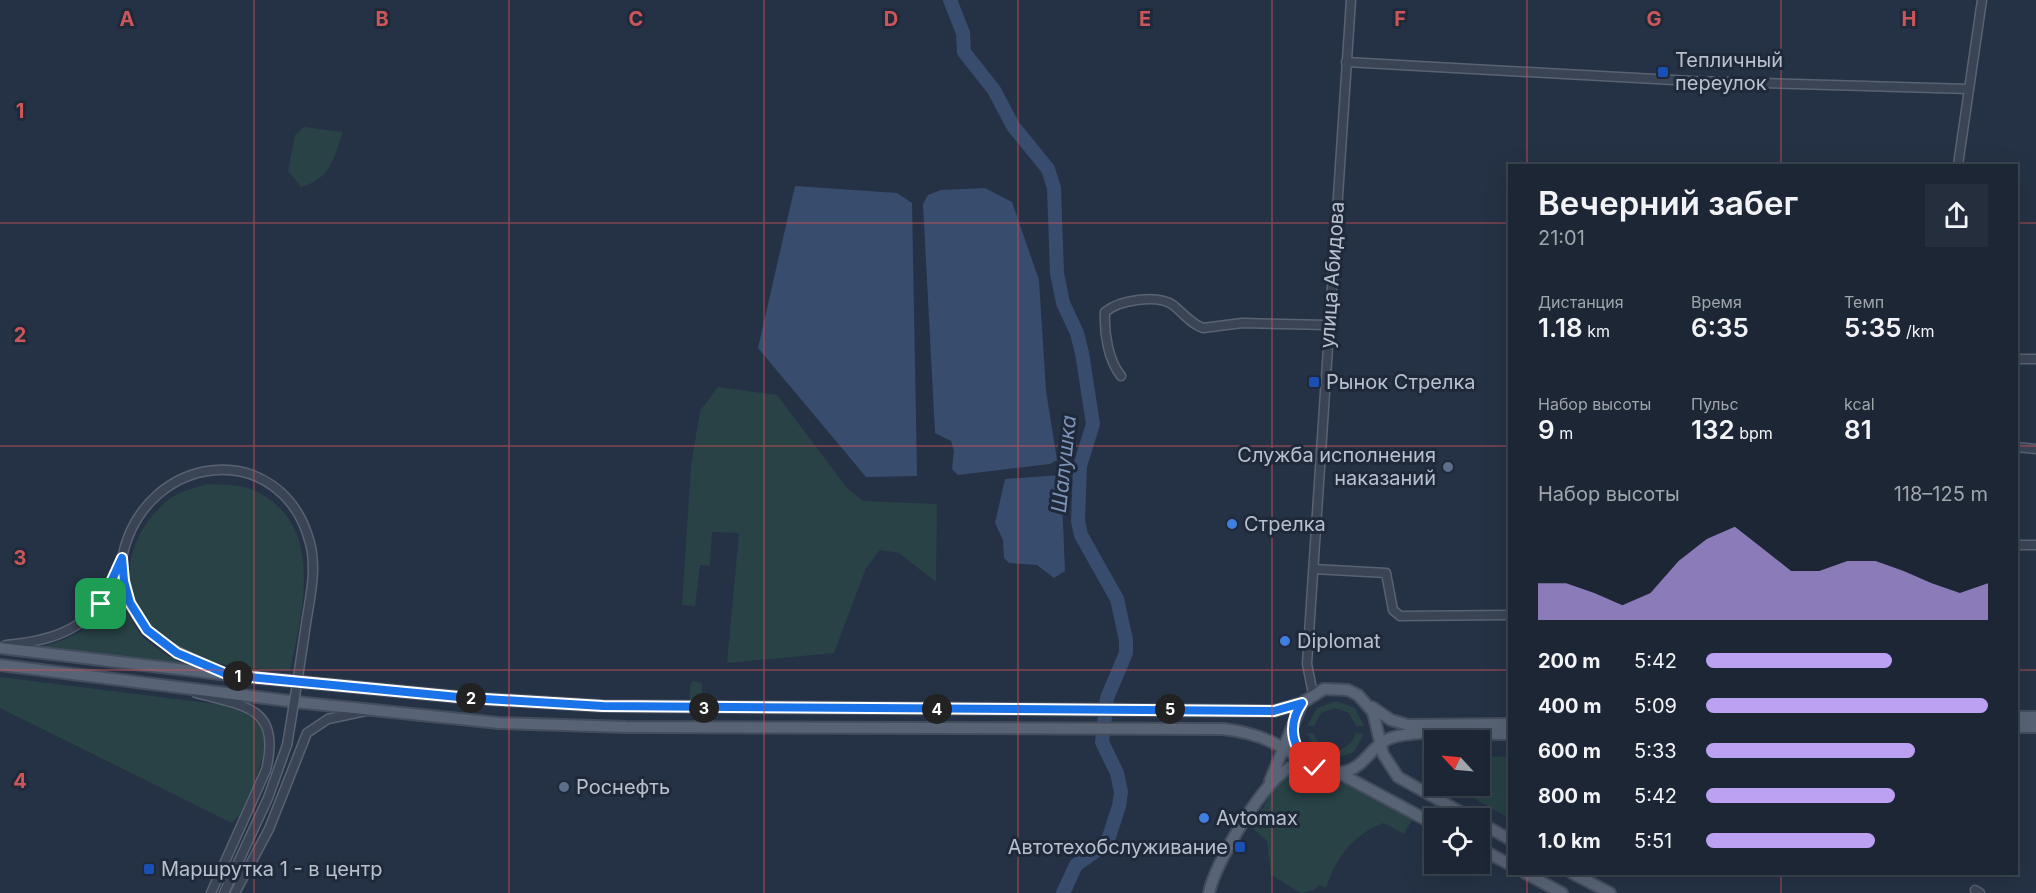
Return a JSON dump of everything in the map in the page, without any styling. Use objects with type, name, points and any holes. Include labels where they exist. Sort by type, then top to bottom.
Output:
[{"type":"main road","points":[[0,647],[229,675],[469,698],[603,706],[1274,711],[1302,703],[1313,694],[1336,688],[1358,695],[1383,716],[1408,724],[1508,724]]},
{"type":"main road","points":[[0,665],[488,722],[551,725],[1232,730],[1257,735],[1284,746],[1312,765],[1338,773],[1424,819]]},
{"type":"main road","points":[[1209,893],[1226,852],[1269,784],[1302,703]]},
{"type":"main road","points":[[1367,703],[1376,721],[1380,745],[1398,777],[1453,808]]},
{"type":"main road","points":[[1296,715],[1293,736],[1301,756],[1312,765]]},
{"type":"main road","points":[[2018,717],[2036,717]]},
{"type":"main road","points":[[2018,727],[2036,727]]},
{"type":"main road","points":[[1367,758],[1374,746],[1377,732]]},
{"type":"main road","points":[[1338,773],[1359,765],[1387,740],[1407,735],[1508,734]]},
{"type":"main road","points":[[1269,784],[1286,770],[1295,766],[1312,765]]},
{"type":"main road","points":[[1490,828],[1508,838]]},
{"type":"main road","points":[[1490,854],[1508,863]]},
{"type":"main road","points":[[1529,875],[1562,893]]},
{"type":"main road","points":[[1576,875],[1610,893]]},
{"type":"street","name":"улица Абидова","points":[[1313,694],[1307,664],[1352,0]]},
{"type":"street","points":[[1958,164],[1982,0]]},
{"type":"street","points":[[1346,62],[1692,81],[1968,89]]},
{"type":"street","points":[[1121,376],[1112,358],[1106,330],[1106,312],[1137,301],[1168,302],[1203,328],[1242,323],[1329,325]]},
{"type":"street","points":[[2018,360],[2036,359]]},
{"type":"street","points":[[2018,447],[2036,449]]},
{"type":"street","points":[[0,647],[46,639],[66,632],[85,621],[107,594],[122,558],[130,528],[147,503],[161,489],[198,472],[220,469],[241,472],[262,481],[288,502],[306,531],[313,565],[287,745],[268,798],[224,893]]},
{"type":"street","points":[[2018,545],[2036,544]]},
{"type":"street","points":[[122,558],[124,581],[130,603],[147,630],[177,653],[229,675]]},
{"type":"street","points":[[1314,569],[1386,573],[1393,610],[1400,616],[1508,615]]},
{"type":"street","points":[[172,686],[253,709],[263,721],[269,736],[270,756],[267,770],[211,893]]},
{"type":"street","points":[[235,893],[269,829],[307,733],[328,719],[370,710]]},
{"type":"green space","points":[[304,127],[343,132],[330,167],[319,179],[301,187],[288,171],[295,135]]},
{"type":"green space","points":[[718,387],[777,395],[847,488],[863,501],[937,504],[936,582],[899,553],[880,550],[866,568],[834,653],[727,663],[739,533],[712,532],[710,566],[700,565],[695,606],[682,605],[691,466],[700,411]]},
{"type":"green space","points":[[207,484],[237,486],[253,490],[276,504],[291,523],[300,545],[304,570],[300,621],[290,671],[227,665],[181,651],[158,636],[139,607],[131,583],[130,571],[134,548],[145,525],[174,496]]},
{"type":"green space","points":[[119,587],[130,616],[143,636],[161,651],[189,666],[35,648],[63,640],[85,629],[103,612]]},
{"type":"green space","points":[[0,677],[232,706],[248,712],[259,723],[264,748],[256,777],[240,814],[232,823],[0,708]]},
{"type":"green space","points":[[693,681],[702,683],[702,702],[689,702],[690,686]]},
{"type":"green space","points":[[1336,701],[1355,708],[1364,726],[1356,726],[1349,713],[1335,708],[1321,713],[1314,726],[1307,726],[1317,708]]},
{"type":"green space","points":[[1307,733],[1314,734],[1323,746],[1335,750],[1348,746],[1356,733],[1364,734],[1354,752],[1335,759],[1316,751]]},
{"type":"green space","points":[[1490,756],[1508,757],[1508,817],[1470,796],[1490,796]]},
{"type":"green space","points":[[1302,773],[1323,781],[1347,784],[1412,820],[1404,834],[1384,823],[1363,834],[1347,848],[1326,888],[1319,885],[1314,890],[1301,893],[1271,875],[1267,841],[1251,827],[1281,778]]},
{"type":"water","points":[[795,186],[897,193],[912,203],[917,476],[866,477],[758,348]]},
{"type":"water","points":[[985,188],[1012,202],[1039,280],[1046,391],[1057,460],[1050,464],[958,475],[952,469],[954,451],[951,441],[935,433],[923,204],[928,195],[941,190]]},
{"type":"water","points":[[1061,475],[1065,571],[1054,578],[1037,565],[1009,563],[1004,558],[1003,540],[995,523],[1005,479]]},
{"type":"waterway","name":"Шалушка","points":[[950,0],[963,33],[964,52],[994,90],[1013,126],[1048,169],[1054,188],[1057,273],[1063,303],[1077,333],[1082,353],[1093,424],[1080,466],[1078,521],[1081,535],[1117,599],[1126,640],[1126,653],[1107,698],[1102,742],[1117,773],[1121,792],[1119,806],[1109,837],[1103,846],[1076,865],[1063,893]]},
{"type":"place","name":"Тепличный переулок","points":[[1663,72]]},
{"type":"place","name":"Рынок Стрелка","points":[[1314,382]]},
{"type":"place","name":"Служба исполнения наказаний","points":[[1448,467]]},
{"type":"place","name":"Стрелка","points":[[1232,524]]},
{"type":"place","name":"Diplomat","points":[[1285,641]]},
{"type":"place","name":"Роснефть","points":[[564,787]]},
{"type":"place","name":"Avtomax","points":[[1204,818]]},
{"type":"place","name":"Автотехобслуживание","points":[[1240,847]]},
{"type":"place","name":"Маршрутка 1 - в центр","points":[[149,869]]},
{"type":"route","points":[[101,604],[122,558],[124,581],[130,603],[147,630],[177,653],[229,675],[469,698],[603,706],[744,709],[1274,711],[1302,703],[1293,725],[1293,736],[1301,756],[1315,768]]}]
